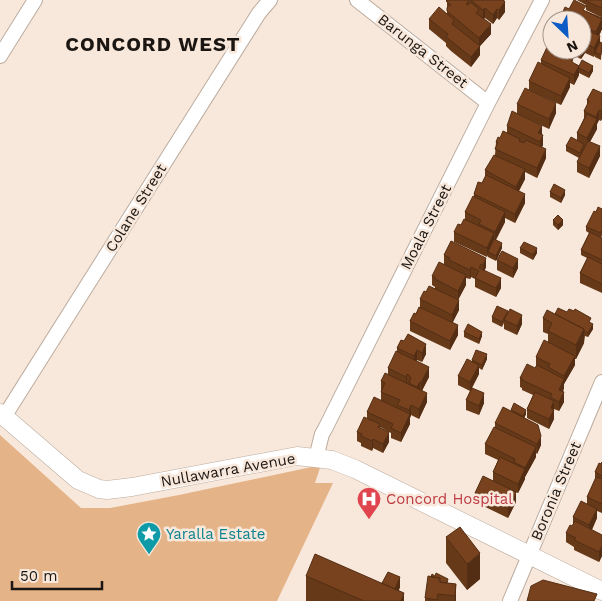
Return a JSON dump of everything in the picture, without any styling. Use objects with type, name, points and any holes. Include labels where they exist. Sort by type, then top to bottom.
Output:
[{"type":"main road","name":"Nullawarra Avenue","points":[[2,415],[78,480],[99,489],[132,487],[296,456],[332,460],[355,469],[602,591]]},
{"type":"street","points":[[0,56],[35,0]]},
{"type":"street","name":"Colane Street","points":[[2,415],[259,13],[270,0]]},
{"type":"street","name":"Barunga Street","points":[[358,0],[488,103]]},
{"type":"street","name":"Moala Street","points":[[316,458],[322,434],[488,103],[542,0]]},
{"type":"street","name":"Boronia Street","points":[[510,601],[602,382]]},
{"type":"shaded area","name":"Yaralla Estate","points":[[0,435],[81,508],[110,508],[321,465],[315,483],[333,483],[277,601],[0,601]]},
{"type":"building","points":[[447,0],[468,0],[466,4],[468,5],[470,2],[479,9],[476,13],[491,24],[479,38],[447,11],[449,5],[451,5]]},
{"type":"building","points":[[471,0],[503,0],[505,2],[493,15],[485,8],[483,10]]},
{"type":"building","points":[[574,0],[586,6],[583,10],[564,10],[565,7],[569,9]]},
{"type":"building","points":[[602,0],[602,8],[586,1]]},
{"type":"building","points":[[439,7],[454,20],[452,24],[480,46],[471,57],[446,37],[448,34],[429,19]]},
{"type":"building","points":[[592,14],[602,19],[596,32],[592,30]]},
{"type":"building","points":[[592,32],[600,36],[594,48],[592,47]]},
{"type":"building","points":[[600,42],[602,43],[601,55],[595,52]]},
{"type":"building","points":[[542,58],[542,60],[572,60],[572,62],[579,66],[574,75],[541,60]]},
{"type":"building","points":[[582,60],[593,66],[589,73],[579,68]]},
{"type":"building","points":[[538,62],[570,78],[561,96],[529,81]]},
{"type":"building","points":[[525,88],[556,103],[549,119],[517,104]]},
{"type":"building","points":[[593,89],[602,93],[602,109],[601,111],[599,110],[596,117],[584,111]]},
{"type":"building","points":[[512,111],[542,126],[538,133],[543,135],[540,142],[507,126]]},
{"type":"building","points":[[587,114],[597,119],[587,138],[577,133]]},
{"type":"building","points":[[503,131],[520,139],[519,141],[524,143],[526,140],[546,149],[537,168],[495,149],[498,137],[500,138]]},
{"type":"building","points":[[571,137],[584,144],[580,153],[566,146]]},
{"type":"building","points":[[588,141],[600,146],[589,168],[577,162]]},
{"type":"building","points":[[494,155],[525,169],[516,187],[485,170]]},
{"type":"building","points":[[486,175],[525,194],[515,214],[474,194],[478,182],[482,183]]},
{"type":"building","points":[[554,184],[565,190],[561,198],[550,192]]},
{"type":"building","points":[[473,196],[505,212],[495,232],[479,224],[481,220],[465,212]]},
{"type":"building","points":[[598,207],[602,209],[601,233],[586,227]]},
{"type":"building","points":[[558,215],[563,220],[558,225],[553,220]]},
{"type":"building","points":[[464,219],[494,233],[487,248],[454,232],[458,224],[461,225]]},
{"type":"building","points":[[590,232],[602,238],[602,260],[581,250]]},
{"type":"building","points":[[494,239],[502,243],[496,256],[488,252]]},
{"type":"building","points":[[451,241],[486,258],[483,265],[481,264],[479,268],[501,278],[496,288],[475,278],[479,271],[471,267],[470,270],[449,260],[450,258],[444,255]]},
{"type":"building","points":[[524,242],[537,248],[533,255],[520,248]]},
{"type":"building","points":[[502,251],[518,259],[513,268],[497,260]]},
{"type":"building","points":[[588,257],[602,264],[602,284],[580,273]]},
{"type":"building","points":[[439,262],[466,275],[458,291],[432,276]]},
{"type":"building","points":[[429,286],[459,300],[452,315],[420,299]]},
{"type":"building","points":[[497,306],[508,311],[502,322],[492,317]]},
{"type":"building","points":[[419,307],[458,325],[450,341],[410,321]]},
{"type":"building","points":[[558,308],[567,312],[569,309],[574,311],[575,309],[591,318],[589,322],[593,324],[588,333],[555,314]]},
{"type":"building","points":[[510,309],[522,315],[517,326],[504,320]]},
{"type":"building","points":[[547,310],[584,329],[576,345],[548,331],[552,323],[543,318]]},
{"type":"building","points":[[468,324],[482,332],[479,339],[464,332]]},
{"type":"building","points":[[408,334],[426,344],[422,353],[417,350],[414,356],[397,348],[401,340],[404,341]]},
{"type":"building","points":[[544,340],[575,356],[564,376],[548,367],[550,364],[536,357]]},
{"type":"building","points":[[476,350],[487,354],[482,365],[472,360]]},
{"type":"building","points":[[396,351],[429,367],[417,387],[409,383],[411,378],[407,374],[406,377],[388,368]]},
{"type":"building","points":[[467,359],[479,365],[470,382],[458,376]]},
{"type":"building","points":[[527,364],[535,368],[537,365],[564,379],[559,390],[564,392],[559,402],[550,397],[552,394],[520,378]]},
{"type":"building","points":[[385,373],[427,393],[419,409],[411,405],[409,410],[397,405],[400,400],[381,392],[385,383],[381,381]]},
{"type":"building","points":[[472,388],[484,393],[479,406],[466,400]]},
{"type":"building","points":[[535,392],[554,401],[551,408],[554,410],[549,419],[527,409]]},
{"type":"building","points":[[374,397],[410,414],[401,433],[391,428],[393,424],[367,412]]},
{"type":"building","points":[[514,403],[526,410],[523,416],[511,410]]},
{"type":"building","points":[[503,407],[538,425],[541,436],[537,444],[495,423]]},
{"type":"building","points":[[364,417],[380,424],[378,427],[389,432],[383,444],[361,436],[362,434],[357,432]]},
{"type":"building","points":[[494,427],[536,447],[525,468],[514,462],[515,459],[485,444]]},
{"type":"building","points":[[500,457],[525,469],[518,484],[493,472]]},
{"type":"building","points":[[602,462],[602,476],[595,472],[599,463],[601,464]]},
{"type":"building","points":[[483,476],[516,492],[508,509],[475,493]]},
{"type":"building","points":[[596,477],[602,479],[602,504],[587,497]]},
{"type":"building","points":[[581,501],[597,509],[589,525],[573,517]]},
{"type":"building","points":[[575,521],[602,535],[602,546],[599,552],[574,540],[576,538],[566,533],[570,525],[572,526]]},
{"type":"building","points":[[460,527],[480,553],[467,564],[446,537]]},
{"type":"building","points":[[315,554],[404,593],[401,601],[364,601],[306,576]]},
{"type":"building","points":[[388,572],[400,577],[395,589],[382,583]]},
{"type":"building","points":[[436,573],[448,579],[447,583],[440,582],[440,578],[431,577],[432,574],[435,576]]},
{"type":"building","points":[[428,576],[440,578],[439,582],[456,584],[455,596],[438,594],[437,600],[425,598]]},
{"type":"building","points":[[543,580],[597,594],[594,601],[527,601],[531,586]]},
{"type":"place","name":"Concord Hospital","points":[[369,520]]},
{"type":"place","name":"Yaralla Estate","points":[[149,555]]},
{"type":"district","name":"CONCORD WEST","points":[[153,44]]}]
